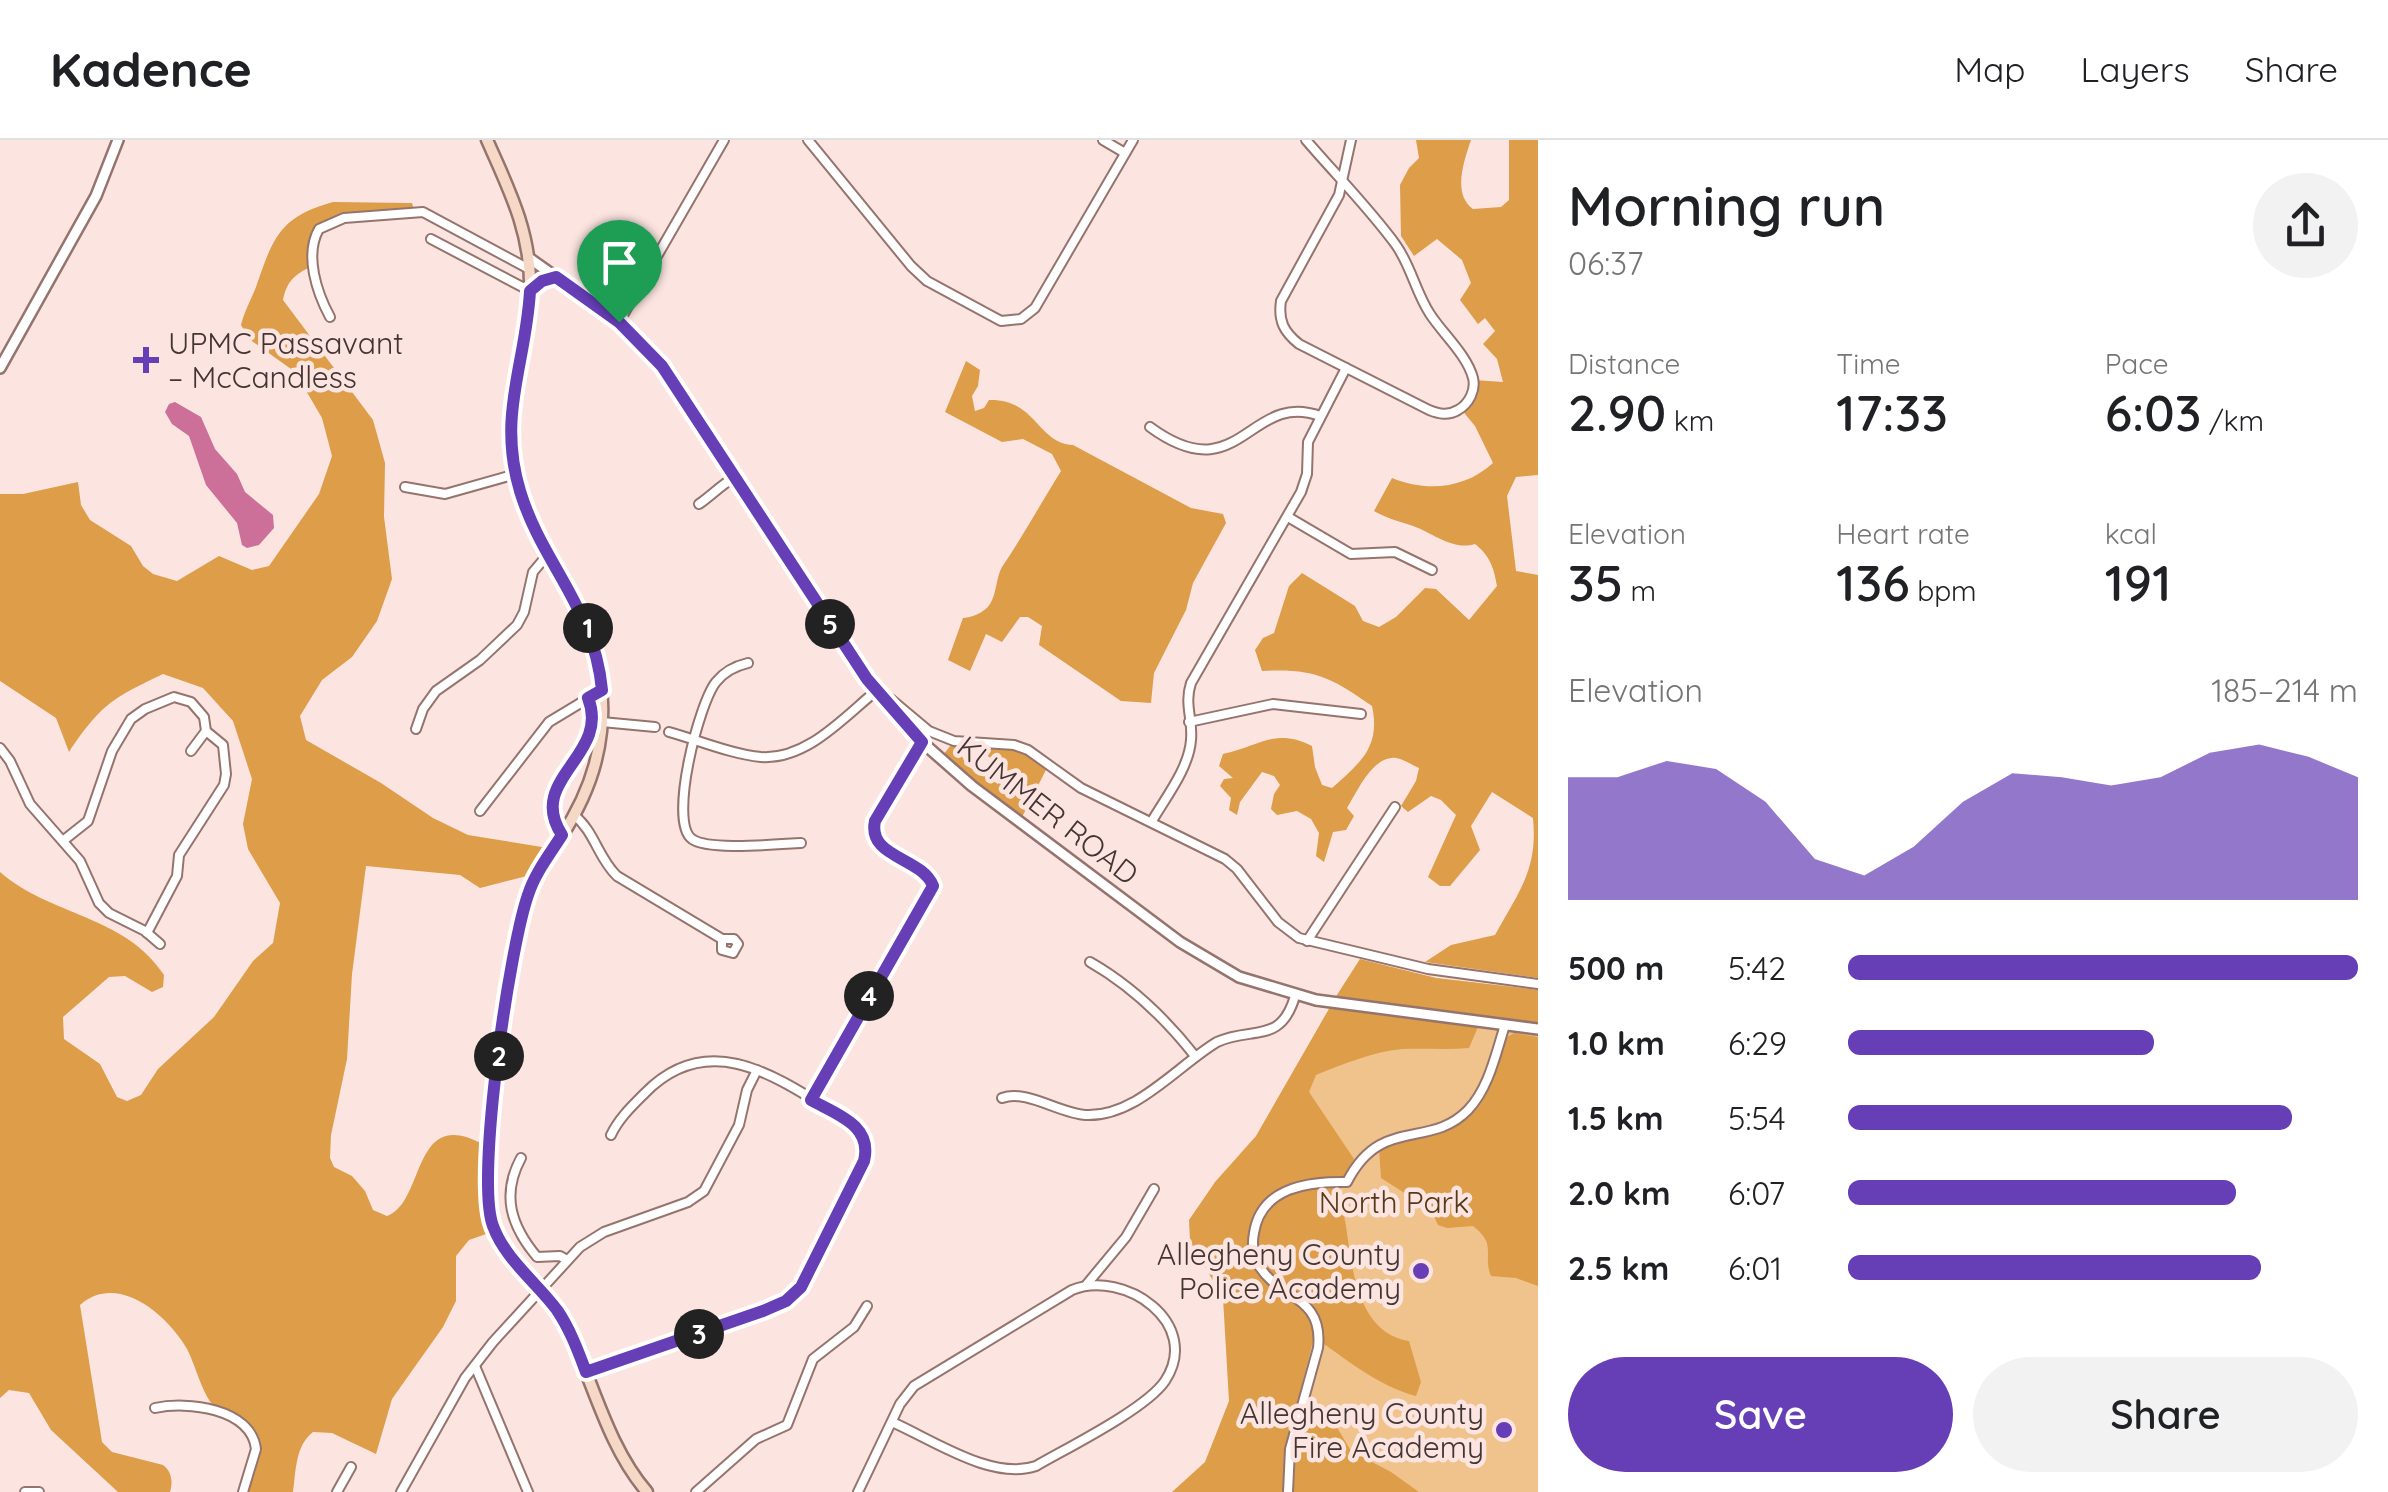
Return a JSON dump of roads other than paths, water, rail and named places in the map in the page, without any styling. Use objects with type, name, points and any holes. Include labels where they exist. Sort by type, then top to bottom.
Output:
[{"type":"main road","points":[[486,140],[517,208],[529,263],[530,291],[510,415],[516,474],[526,506],[585,619],[602,690],[602,722],[592,775],[574,815],[537,874],[522,915],[495,1085],[488,1211],[497,1236],[565,1322],[622,1455],[647,1492]]},
{"type":"street","points":[[0,368],[96,196],[118,140]]},
{"type":"street","points":[[619,322],[724,140]]},
{"type":"street","points":[[1103,140],[1125,153]]},
{"type":"street","points":[[815,142],[918,273],[941,290],[1002,321],[1021,319],[1035,308],[1133,140]]},
{"type":"street","points":[[1306,140],[1343,183],[1396,246],[1422,300],[1471,372],[1474,385],[1465,405],[1457,411],[1441,414],[1346,368],[1292,338],[1283,327],[1282,301],[1343,183],[1351,140]]},
{"type":"street","points":[[330,317],[315,275],[312,248],[319,229],[334,220],[423,212],[529,263]]},
{"type":"street","points":[[431,240],[530,291],[542,281],[556,277]]},
{"type":"street","name":"KUMMER ROAD","points":[[529,263],[556,277],[619,322],[662,366],[876,691],[922,742],[972,786],[1198,955],[1239,977],[1295,996],[1538,1029]]},
{"type":"street","points":[[1152,821],[1187,756],[1191,740],[1186,702],[1191,683],[1304,485],[1308,442],[1346,368]]},
{"type":"street","points":[[1150,426],[1178,446],[1210,450],[1230,445],[1284,412],[1304,411],[1320,416]]},
{"type":"street","points":[[404,487],[446,494],[516,474]]},
{"type":"street","points":[[699,504],[735,478]]},
{"type":"street","points":[[1288,517],[1351,554],[1395,552],[1432,570]]},
{"type":"street","points":[[416,728],[436,691],[480,660],[517,624],[526,608],[533,572],[550,553]]},
{"type":"street","points":[[748,662],[733,667],[714,684],[694,739],[684,822],[691,839],[713,844],[800,843]]},
{"type":"street","points":[[480,811],[550,722],[602,690]]},
{"type":"street","points":[[669,732],[760,757],[791,753],[813,742],[876,691],[930,731],[963,742],[1022,748],[1081,788],[1232,863],[1290,934],[1418,967],[1538,984]]},
{"type":"street","points":[[64,840],[88,820],[112,751],[131,719],[174,697],[191,702],[204,717],[206,730],[222,745],[224,785],[179,854],[177,876],[147,932]]},
{"type":"street","points":[[562,835],[552,815],[555,789],[590,739],[593,717],[588,698]]},
{"type":"street","points":[[1189,722],[1273,704],[1361,714]]},
{"type":"street","points":[[602,722],[655,727]]},
{"type":"street","points":[[191,751],[206,730]]},
{"type":"street","points":[[811,1100],[933,886],[924,872],[878,844],[873,834],[875,821],[922,742]]},
{"type":"street","points":[[0,748],[30,804],[80,860],[104,908],[147,932],[160,944]]},
{"type":"street","points":[[1307,941],[1395,807]]},
{"type":"street","points":[[574,815],[590,830],[604,861],[617,876],[722,939]]},
{"type":"street","points":[[1090,962],[1133,990],[1195,1056]]},
{"type":"street","points":[[1002,1098],[1012,1095],[1069,1113],[1098,1115],[1132,1102],[1227,1038],[1260,1034],[1276,1026],[1288,1013],[1295,996]]},
{"type":"street","points":[[1288,1492],[1290,1449],[1319,1334],[1310,1310],[1267,1276],[1258,1264],[1253,1242],[1257,1220],[1284,1191],[1311,1183],[1347,1182],[1362,1157],[1380,1143],[1436,1128],[1460,1117],[1479,1095],[1505,1025]]},
{"type":"street","points":[[586,1372],[786,1301],[801,1287],[864,1161],[866,1149],[858,1127],[744,1063],[718,1060],[673,1070],[642,1096],[611,1134]]},
{"type":"street","points":[[401,1492],[475,1366],[567,1260],[597,1236],[688,1202],[704,1191],[739,1124],[746,1090],[757,1070]]},
{"type":"street","points":[[521,1158],[510,1188],[514,1225],[536,1257],[560,1256],[567,1260]]},
{"type":"street","points":[[1087,1284],[1126,1237],[1154,1189]]},
{"type":"street","points":[[858,1492],[892,1422],[914,1386],[1061,1295],[1087,1284],[1115,1286],[1138,1294],[1167,1324],[1174,1345],[1171,1368],[1160,1387],[1036,1466],[1014,1471],[993,1468],[892,1422]]},
{"type":"street","points":[[696,1492],[756,1439],[787,1425],[812,1359],[854,1326],[867,1306]]},
{"type":"street","points":[[475,1366],[528,1492]]},
{"type":"street","points":[[155,1408],[192,1406],[219,1412],[247,1428],[256,1449],[243,1492]]},
{"type":"street","points":[[337,1492],[351,1467]]},
{"type":"street","points":[[25,1492],[38,1492]]},
{"type":"place","name":"UPMC Passavant – McCandless","points":[[146,360]]},
{"type":"place","name":"Allegheny County Police Academy","points":[[1421,1271]]},
{"type":"place","name":"Allegheny County Fire Academy","points":[[1504,1430]]},
{"type":"park label","name":"North Park","points":[[1394,1202]]}]
